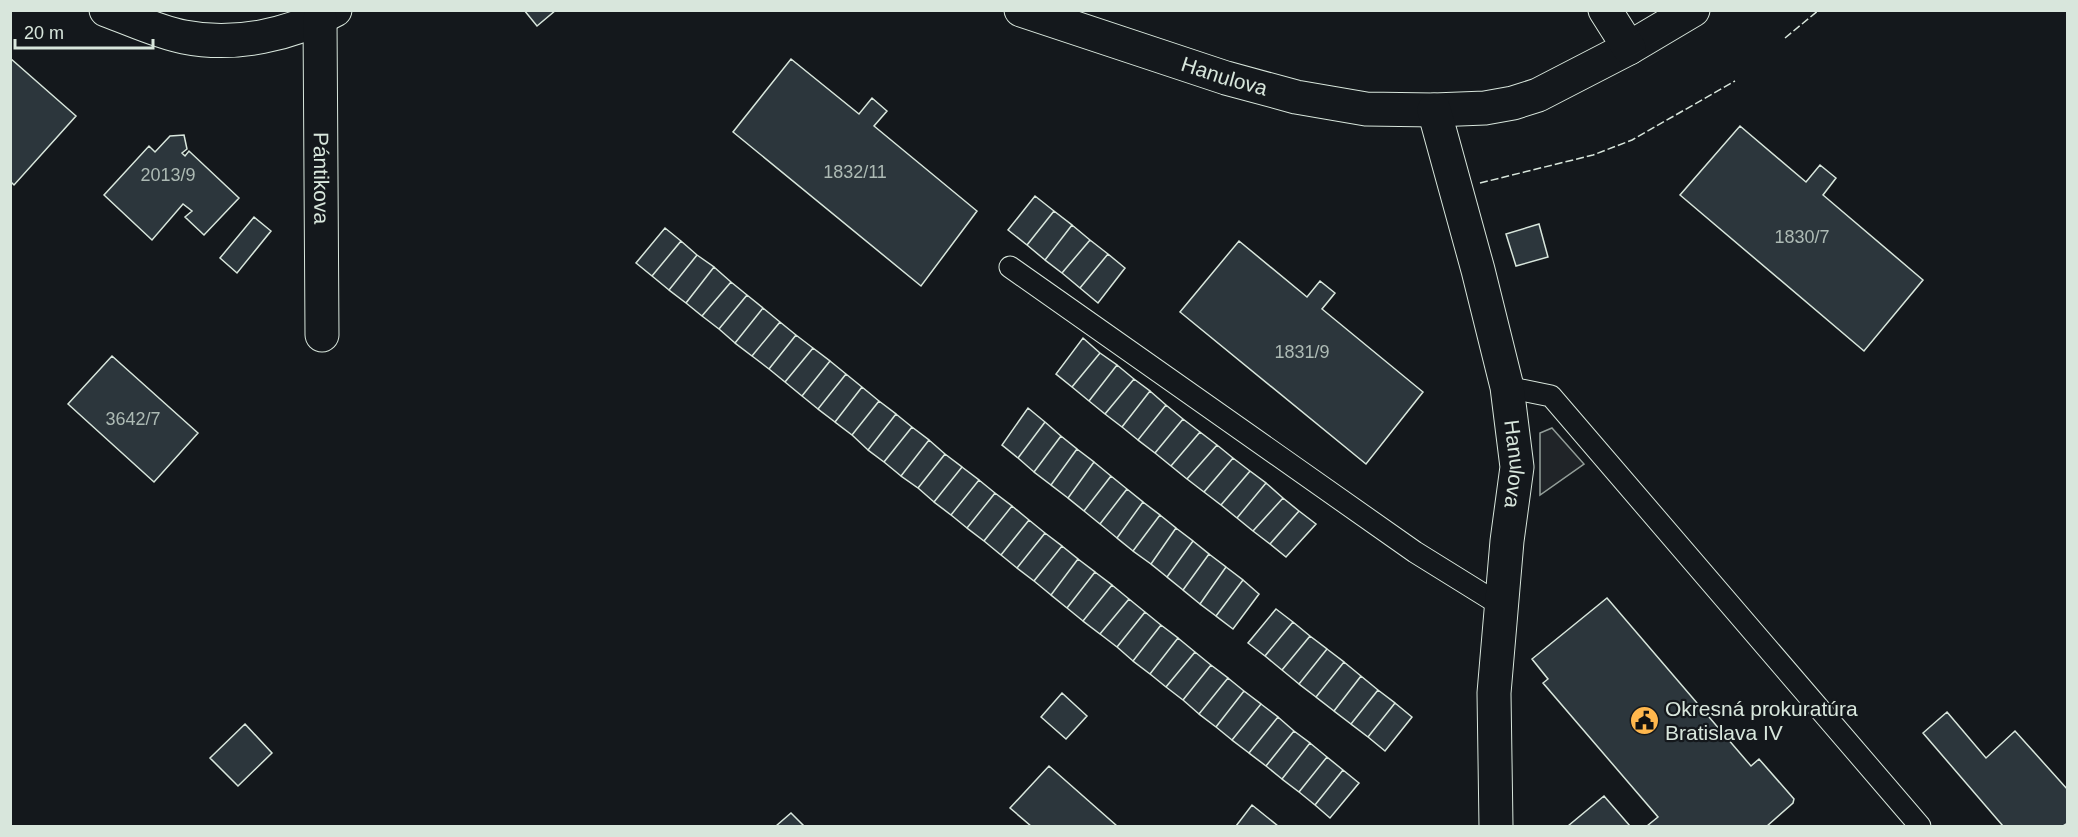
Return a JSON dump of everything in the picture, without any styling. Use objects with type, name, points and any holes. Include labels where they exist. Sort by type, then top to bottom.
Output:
[{"type":"street","points":[[106,10],[182,37],[208,41],[231,41],[281,33],[328,15]]},
{"type":"street","name":"Hanulova","points":[[1021,10],[1226,78],[1296,97],[1366,109],[1434,110],[1461,110],[1513,104],[1538,95],[1629,48],[1693,10]]},
{"type":"street","points":[[1605,10],[1629,48]]},
{"type":"street","name":"Pántikova","points":[[322,335],[328,15]]},
{"type":"street","name":"Hanulova","points":[[1434,110],[1508,387],[1517,467],[1494,693],[1496,826]]},
{"type":"lane","points":[[1010,267],[1415,552],[1502,606]]},
{"type":"lane","points":[[1508,387],[1551,396],[1920,826]]},
{"type":"shaded area","points":[[1552,428],[1584,464],[1540,495],[1540,433]]},
{"type":"building","points":[[524,10],[556,10],[537,26]]},
{"type":"building","points":[[10,58],[76,116],[14,185],[10,181]]},
{"type":"building","points":[[791,59],[859,114],[872,98],[887,111],[874,126],[977,211],[921,286],[733,132]]},
{"type":"building","points":[[1740,126],[1806,182],[1820,165],[1836,178],[1823,195],[1923,280],[1864,351],[1680,195]]},
{"type":"building","points":[[184,135],[187,149],[182,153],[185,156],[189,151],[239,198],[204,235],[185,217],[192,211],[183,204],[152,240],[104,195],[149,146],[155,152],[170,136]]},
{"type":"building","points":[[1035,196],[1054,211],[1027,245],[1008,230]]},
{"type":"building","points":[[1054,211],[1072,225],[1045,260],[1027,245]]},
{"type":"building","points":[[254,217],[271,231],[237,273],[220,258]]},
{"type":"building","points":[[1539,224],[1548,257],[1516,266],[1506,234]]},
{"type":"building","points":[[1072,225],[1090,240],[1062,273],[1045,260]]},
{"type":"building","points":[[665,228],[681,241],[652,276],[636,263]]},
{"type":"building","points":[[1090,240],[1108,254],[1080,288],[1062,273]]},
{"type":"building","points":[[681,241],[697,255],[669,290],[652,276]]},
{"type":"building","points":[[1239,241],[1307,297],[1320,281],[1335,293],[1322,309],[1423,392],[1366,464],[1180,312]]},
{"type":"building","points":[[1108,254],[1125,268],[1098,303],[1080,288]]},
{"type":"building","points":[[697,255],[714,267],[686,303],[669,290]]},
{"type":"building","points":[[714,267],[731,282],[702,316],[686,303]]},
{"type":"building","points":[[731,282],[747,295],[719,329],[702,316]]},
{"type":"building","points":[[747,295],[763,308],[735,343],[719,329]]},
{"type":"building","points":[[763,308],[780,322],[752,356],[735,343]]},
{"type":"building","points":[[780,322],[796,335],[769,369],[752,356]]},
{"type":"building","points":[[796,335],[813,348],[785,382],[769,369]]},
{"type":"building","points":[[1083,338],[1100,353],[1072,387],[1056,374]]},
{"type":"building","points":[[813,348],[830,361],[802,396],[785,382]]},
{"type":"building","points":[[1100,353],[1117,365],[1089,401],[1072,387]]},
{"type":"building","points":[[112,356],[198,433],[154,482],[68,404]]},
{"type":"building","points":[[830,361],[846,374],[818,409],[802,396]]},
{"type":"building","points":[[1117,365],[1134,379],[1105,414],[1089,401]]},
{"type":"building","points":[[846,374],[862,387],[835,422],[818,409]]},
{"type":"building","points":[[1134,379],[1150,391],[1122,427],[1105,414]]},
{"type":"building","points":[[862,387],[879,401],[852,435],[835,422]]},
{"type":"building","points":[[1150,391],[1166,405],[1138,440],[1122,427]]},
{"type":"building","points":[[879,401],[896,414],[868,450],[852,435]]},
{"type":"building","points":[[1166,405],[1183,419],[1155,453],[1138,440]]},
{"type":"building","points":[[1028,408],[1045,422],[1018,458],[1002,445]]},
{"type":"building","points":[[896,414],[912,427],[884,462],[868,450]]},
{"type":"building","points":[[1183,419],[1200,432],[1171,466],[1155,453]]},
{"type":"building","points":[[1045,422],[1061,436],[1034,472],[1018,458]]},
{"type":"building","points":[[912,427],[929,440],[901,476],[884,462]]},
{"type":"building","points":[[1200,432],[1217,445],[1187,479],[1171,466]]},
{"type":"building","points":[[1061,436],[1077,449],[1051,485],[1034,472]]},
{"type":"building","points":[[929,440],[945,454],[918,488],[901,476]]},
{"type":"building","points":[[1217,445],[1233,458],[1204,492],[1187,479]]},
{"type":"building","points":[[1077,449],[1094,462],[1068,498],[1051,485]]},
{"type":"building","points":[[945,454],[962,467],[934,502],[918,488]]},
{"type":"building","points":[[1233,458],[1250,471],[1221,505],[1204,492]]},
{"type":"building","points":[[1094,462],[1111,476],[1084,511],[1068,498]]},
{"type":"building","points":[[962,467],[979,480],[951,515],[934,502]]},
{"type":"building","points":[[1250,471],[1266,483],[1237,518],[1221,505]]},
{"type":"building","points":[[1111,476],[1127,489],[1100,524],[1084,511]]},
{"type":"building","points":[[979,480],[995,493],[967,528],[951,515]]},
{"type":"building","points":[[1266,483],[1283,498],[1253,531],[1237,518]]},
{"type":"building","points":[[1127,489],[1143,502],[1117,538],[1100,524]]},
{"type":"building","points":[[995,493],[1012,506],[984,541],[967,528]]},
{"type":"building","points":[[1283,498],[1299,511],[1270,544],[1253,531]]},
{"type":"building","points":[[1143,502],[1160,515],[1133,551],[1117,538]]},
{"type":"building","points":[[1012,506],[1029,520],[1001,555],[984,541]]},
{"type":"building","points":[[1299,511],[1316,524],[1286,557],[1270,544]]},
{"type":"building","points":[[1160,515],[1176,528],[1151,564],[1133,551]]},
{"type":"building","points":[[1029,520],[1045,533],[1017,568],[1001,555]]},
{"type":"building","points":[[1176,528],[1193,541],[1167,577],[1151,564]]},
{"type":"building","points":[[1045,533],[1062,546],[1034,581],[1017,568]]},
{"type":"building","points":[[1193,541],[1209,554],[1183,590],[1167,577]]},
{"type":"building","points":[[1062,546],[1078,559],[1051,595],[1034,581]]},
{"type":"building","points":[[1209,554],[1226,567],[1200,604],[1183,590]]},
{"type":"building","points":[[1078,559],[1095,572],[1067,608],[1051,595]]},
{"type":"building","points":[[1226,567],[1243,580],[1216,616],[1200,604]]},
{"type":"building","points":[[1095,572],[1112,585],[1083,621],[1067,608]]},
{"type":"building","points":[[1243,580],[1259,594],[1233,629],[1216,616]]},
{"type":"building","points":[[1112,585],[1129,599],[1100,634],[1083,621]]},
{"type":"building","name":"Okresná prokuratúra Bratislava IV","points":[[1607,598],[1751,766],[1759,759],[1794,799],[1793,803],[1767,826],[1647,826],[1658,817],[1543,683],[1548,679],[1532,659]]},
{"type":"building","points":[[1129,599],[1145,612],[1117,647],[1100,634]]},
{"type":"building","points":[[1276,609],[1293,622],[1265,656],[1248,643]]},
{"type":"building","points":[[1145,612],[1161,625],[1133,661],[1117,647]]},
{"type":"building","points":[[1293,622],[1310,636],[1282,670],[1265,656]]},
{"type":"building","points":[[1161,625],[1178,638],[1150,674],[1133,661]]},
{"type":"building","points":[[1310,636],[1327,649],[1299,684],[1282,670]]},
{"type":"building","points":[[1178,638],[1195,652],[1166,687],[1150,674]]},
{"type":"building","points":[[1327,649],[1344,662],[1316,697],[1299,684]]},
{"type":"building","points":[[1195,652],[1211,665],[1183,700],[1166,687]]},
{"type":"building","points":[[1344,662],[1361,676],[1334,711],[1316,697]]},
{"type":"building","points":[[1211,665],[1228,678],[1199,714],[1183,700]]},
{"type":"building","points":[[1361,676],[1378,690],[1351,724],[1334,711]]},
{"type":"building","points":[[1228,678],[1244,691],[1216,727],[1199,714]]},
{"type":"building","points":[[1378,690],[1395,703],[1368,737],[1351,724]]},
{"type":"building","points":[[1244,691],[1261,704],[1232,740],[1216,727]]},
{"type":"building","points":[[1062,693],[1087,716],[1066,739],[1041,717]]},
{"type":"building","points":[[1395,703],[1412,717],[1385,751],[1368,737]]},
{"type":"building","points":[[1261,704],[1278,717],[1249,753],[1232,740]]},
{"type":"building","points":[[1947,712],[1986,758],[2015,731],[2068,790],[2068,823],[2063,826],[2003,826],[1923,733]]},
{"type":"building","points":[[1278,717],[1294,731],[1266,766],[1249,753]]},
{"type":"building","points":[[245,724],[272,753],[238,786],[210,758]]},
{"type":"building","points":[[1294,731],[1310,743],[1282,779],[1266,766]]},
{"type":"building","points":[[1310,743],[1327,757],[1299,792],[1282,779]]},
{"type":"building","points":[[1327,757],[1343,770],[1315,805],[1299,792]]},
{"type":"building","points":[[1049,766],[1117,826],[1031,826],[1010,808]]},
{"type":"building","points":[[1343,770],[1359,783],[1330,818],[1315,805]]},
{"type":"building","points":[[1604,796],[1630,826],[1568,826]]},
{"type":"building","points":[[1252,805],[1278,826],[1236,826]]},
{"type":"building","points":[[791,813],[804,826],[776,826]]},
{"type":"fence","points":[[1785,38],[1819,10]]},
{"type":"fence","points":[[1480,183],[1593,155],[1632,140],[1735,81]]},
{"type":"place","name":"Okresná prokuratúra Bratislava IV","points":[[1644,721]]}]
